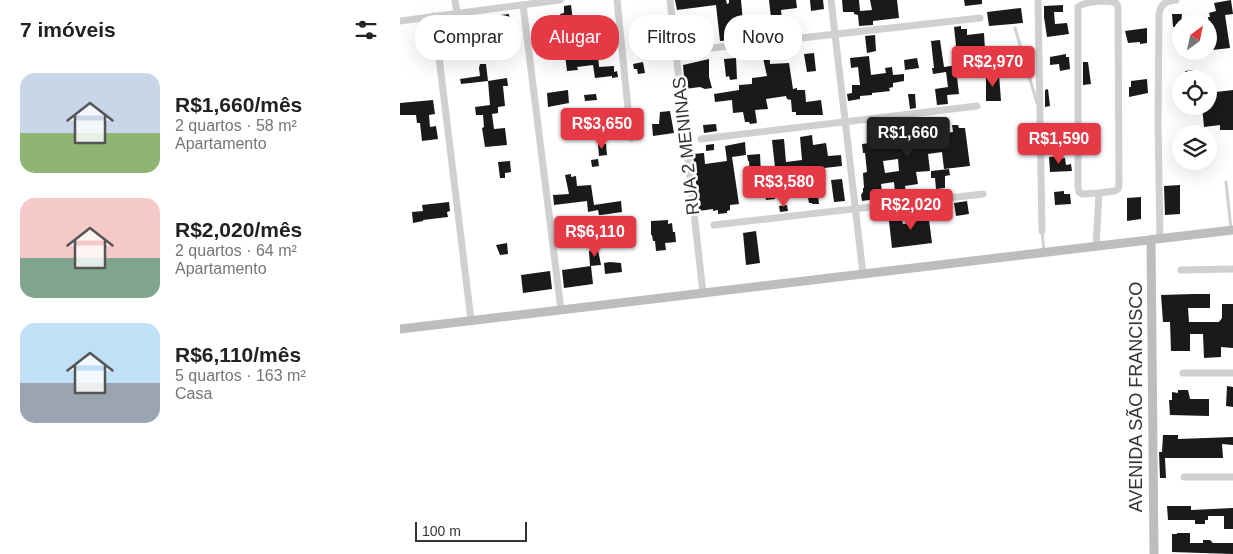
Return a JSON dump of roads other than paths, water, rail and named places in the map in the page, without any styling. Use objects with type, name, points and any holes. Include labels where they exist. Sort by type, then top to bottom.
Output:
[{"type":"main road","points":[[400,329],[1232,230]]},
{"type":"main road","name":"AVENIDA SÃO FRANCISCO","points":[[1154,554],[1156,239]]},
{"type":"street","points":[[455,0],[457,13]]},
{"type":"street","points":[[442,15],[560,0]]},
{"type":"street","points":[[617,0],[631,138]]},
{"type":"street","name":"RUA 2 MENINAS","points":[[670,0],[703,293]]},
{"type":"street","points":[[831,0],[863,274]]},
{"type":"street","points":[[1038,0],[1042,231]]},
{"type":"street","points":[[1156,239],[1159,15],[1162,4],[1176,0]]},
{"type":"street","points":[[1112,1],[1118,7],[1119,184],[1118,189],[1114,191],[1099,193],[1082,194],[1079,192],[1078,187],[1078,7],[1082,4],[1112,1]]},
{"type":"street","points":[[523,5],[561,310]]},
{"type":"street","points":[[714,48],[980,18]]},
{"type":"street","points":[[400,21],[415,19]]},
{"type":"street","points":[[439,60],[471,320]]},
{"type":"street","points":[[702,139],[977,106]]},
{"type":"street","points":[[1096,246],[1099,193]]},
{"type":"street","points":[[714,225],[983,194]]},
{"type":"street","points":[[1181,270],[1233,269]]},
{"type":"street","points":[[1182,373],[1233,373]]},
{"type":"street","points":[[1184,477],[1233,477]]},
{"type":"lane","points":[[1015,28],[1040,110]]},
{"type":"lane","points":[[1226,182],[1232,230]]},
{"type":"lane","points":[[1042,231],[1044,252]]}]
